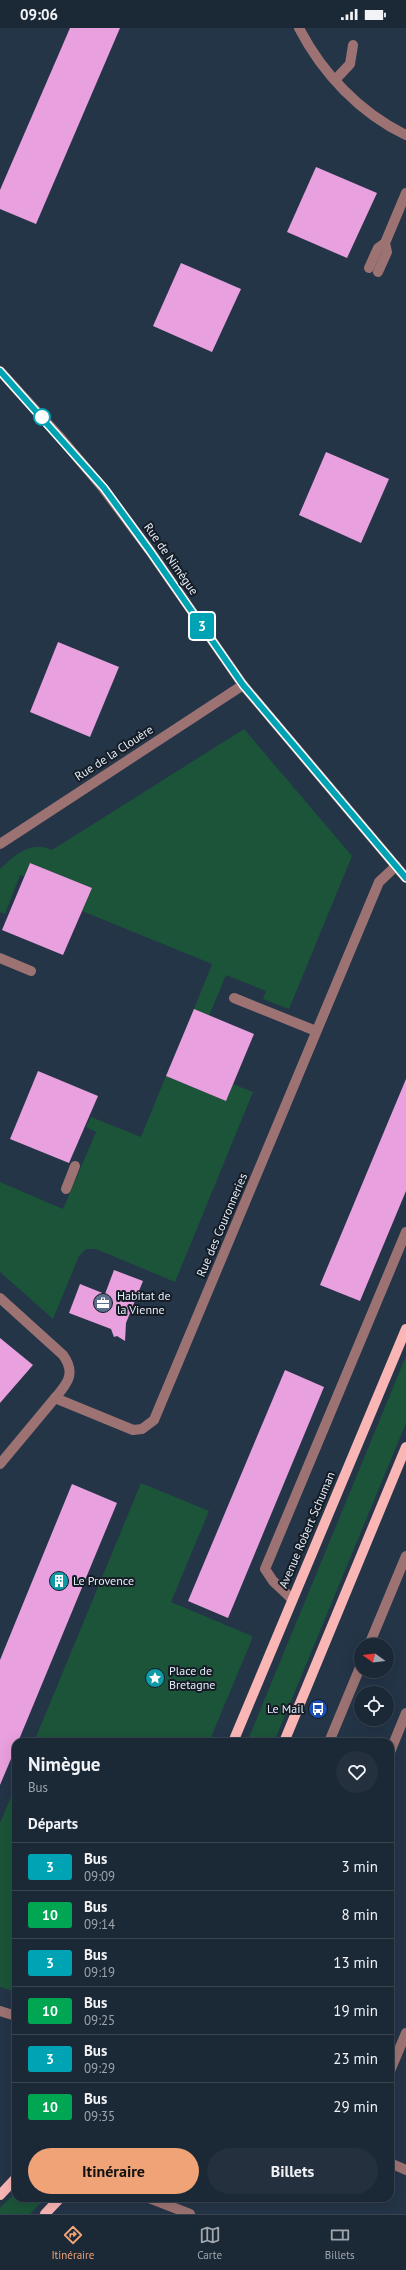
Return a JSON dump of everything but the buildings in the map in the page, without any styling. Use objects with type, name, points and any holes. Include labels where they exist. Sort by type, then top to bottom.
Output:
[{"type":"main road","name":"Avenue Robert Schuman","points":[[235,1738],[406,1328]]},
{"type":"main road","points":[[286,1738],[406,1447]]},
{"type":"main road","points":[[0,2195],[12,2182]]},
{"type":"main road","points":[[45,2214],[56,2202]]},
{"type":"street","points":[[298,28],[318,59],[335,80],[375,117],[406,135]]},
{"type":"street","points":[[335,80],[350,64],[353,45]]},
{"type":"street","points":[[374,270],[378,248],[385,243],[406,193]]},
{"type":"street","name":"Rue de Nimègue","points":[[0,371],[104,488],[150,551],[243,685],[406,878]]},
{"type":"street","name":"Rue de la Clouère","points":[[0,844],[243,685]]},
{"type":"street","name":"Rue des Couronneries","points":[[55,1398],[133,1430],[142,1429],[154,1420],[379,882],[396,866]]},
{"type":"street","points":[[0,958],[31,970]]},
{"type":"street","points":[[234,998],[316,1031]]},
{"type":"street","points":[[66,1189],[75,1166]]},
{"type":"street","points":[[292,1599],[273,1581],[265,1569],[406,1232]]},
{"type":"street","points":[[0,1298],[64,1355],[70,1365],[70,1376],[65,1387],[0,1463]]},
{"type":"street","points":[[372,1638],[406,1556]]},
{"type":"street","points":[[331,1738],[356,1678]]},
{"type":"street","points":[[394,1742],[406,1713]]},
{"type":"street","points":[[0,2011],[12,2015]]},
{"type":"street","points":[[394,2062],[406,2033]]},
{"type":"street","points":[[394,2165],[406,2170]]},
{"type":"street","points":[[159,2202],[190,2214]]},
{"type":"green space","points":[[244,729],[352,856],[289,1009],[263,999],[266,991],[226,975],[209,1016],[194,1009],[212,964],[82,911],[92,888],[30,863],[24,876],[20,875],[5,914],[0,912],[0,869],[17,854],[23,850],[37,847],[44,847],[52,850]]},
{"type":"green space","points":[[166,1076],[226,1101],[233,1084],[253,1092],[175,1282],[96,1249],[86,1249],[79,1256],[53,1319],[0,1272],[0,1182],[63,1209],[96,1132],[86,1127],[91,1117],[141,1137]]},
{"type":"green space","points":[[406,1356],[406,1423],[276,1738],[249,1738]]},
{"type":"green space","name":"Place de Bretagne","points":[[141,1483],[209,1511],[171,1602],[252,1636],[211,1738],[36,1738]]},
{"type":"green space","points":[[12,1794],[12,1991],[0,1987],[0,1823]]},
{"type":"green space","points":[[12,2196],[12,2202],[41,2202],[30,2214],[0,2214],[0,2208]]},
{"type":"bus line","name":"3","points":[[0,371],[104,488],[150,551],[243,685],[283,735],[406,878]]},
{"type":"place","name":"Habitat de la Vienne","points":[[103,1303]]},
{"type":"place","name":"Le Provence","points":[[59,1581]]},
{"type":"place","name":"Place de Bretagne","points":[[155,1678]]},
{"type":"place","name":"Le Mail","points":[[318,1709]]}]
